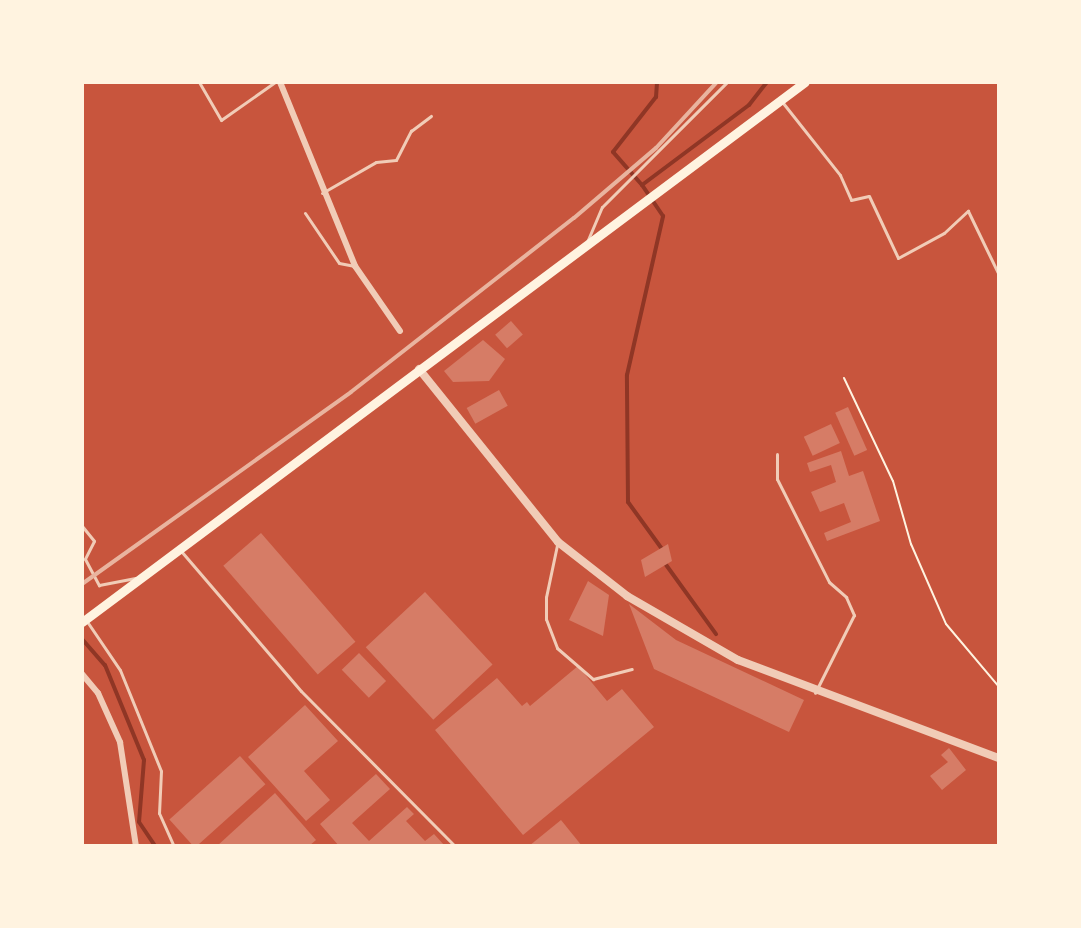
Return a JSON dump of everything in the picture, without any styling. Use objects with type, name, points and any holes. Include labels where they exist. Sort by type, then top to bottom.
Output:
[{"type":"main road","points":[[84,621],[805,82]]},
{"type":"street","points":[[277,82],[355,266],[400,331]]},
{"type":"street","points":[[419,369],[558,542],[627,596],[738,660],[815,693],[999,758]]},
{"type":"street","points":[[82,674],[98,693],[120,742],[136,846]]},
{"type":"lane","points":[[199,82],[221,120],[277,82]]},
{"type":"lane","points":[[586,245],[602,207],[727,82]]},
{"type":"lane","points":[[781,100],[840,175],[851,200],[869,196],[898,258],[944,233],[968,211],[999,275]]},
{"type":"lane","points":[[322,193],[376,162],[396,160],[411,131],[431,116]]},
{"type":"lane","points":[[305,213],[339,263],[355,266]]},
{"type":"lane","points":[[777,454],[777,479],[829,582],[846,597],[854,615],[815,693]]},
{"type":"lane","points":[[82,526],[94,541],[85,559],[99,585],[148,576]]},
{"type":"lane","points":[[558,542],[546,597],[546,619],[557,648],[593,679],[632,669]]},
{"type":"lane","points":[[181,551],[301,691],[455,846]]},
{"type":"lane","points":[[84,621],[120,670],[161,771],[159,813],[174,846]]},
{"type":"path","points":[[844,378],[893,481],[911,544],[946,624],[999,687]]},
{"type":"building","points":[[511,321],[523,335],[507,348],[495,335]]},
{"type":"building","points":[[483,340],[505,359],[489,381],[453,382],[444,371]]},
{"type":"building","points":[[499,390],[508,406],[475,424],[467,408]]},
{"type":"building","points":[[848,407],[867,450],[854,456],[835,413]]},
{"type":"building","points":[[831,424],[840,443],[813,456],[804,437]]},
{"type":"building","points":[[841,451],[849,476],[863,471],[880,521],[827,541],[824,533],[851,522],[844,503],[820,512],[811,492],[836,482],[831,465],[810,472],[807,463]]},
{"type":"building","points":[[261,533],[355,642],[318,674],[223,566]]},
{"type":"building","points":[[668,544],[672,561],[645,577],[641,560]]},
{"type":"building","points":[[588,581],[609,595],[603,636],[569,620]]},
{"type":"building","points":[[425,592],[493,664],[433,720],[366,647]]},
{"type":"building","points":[[629,604],[676,640],[804,700],[789,732],[654,669]]},
{"type":"building","points":[[359,653],[386,681],[369,698],[342,670]]},
{"type":"building","points":[[578,666],[607,701],[622,689],[654,727],[523,835],[435,730],[497,678],[522,706],[527,702],[530,706]]},
{"type":"building","points":[[305,705],[338,741],[304,771],[330,800],[306,821],[248,757]]},
{"type":"building","points":[[949,748],[966,770],[942,790],[930,776],[948,762],[941,755]]},
{"type":"building","points":[[240,756],[265,784],[197,846],[193,846],[169,820]]},
{"type":"building","points":[[376,774],[390,789],[352,823],[369,841],[407,807],[414,814],[406,821],[425,841],[434,834],[445,846],[339,846],[320,824]]},
{"type":"building","points":[[275,793],[316,840],[309,846],[217,846]]},
{"type":"building","points":[[561,820],[582,846],[529,846]]},
{"type":"waterway","points":[[642,185],[613,152],[656,97],[657,82]]},
{"type":"waterway","points":[[662,549],[628,502],[627,375],[663,216],[642,185],[749,105],[767,82]]},
{"type":"waterway","points":[[664,562],[716,634]]},
{"type":"waterway","points":[[82,639],[105,665],[144,760],[139,822],[155,846]]},
{"type":"railway","points":[[82,584],[351,392],[574,218],[656,148],[717,82]]}]
